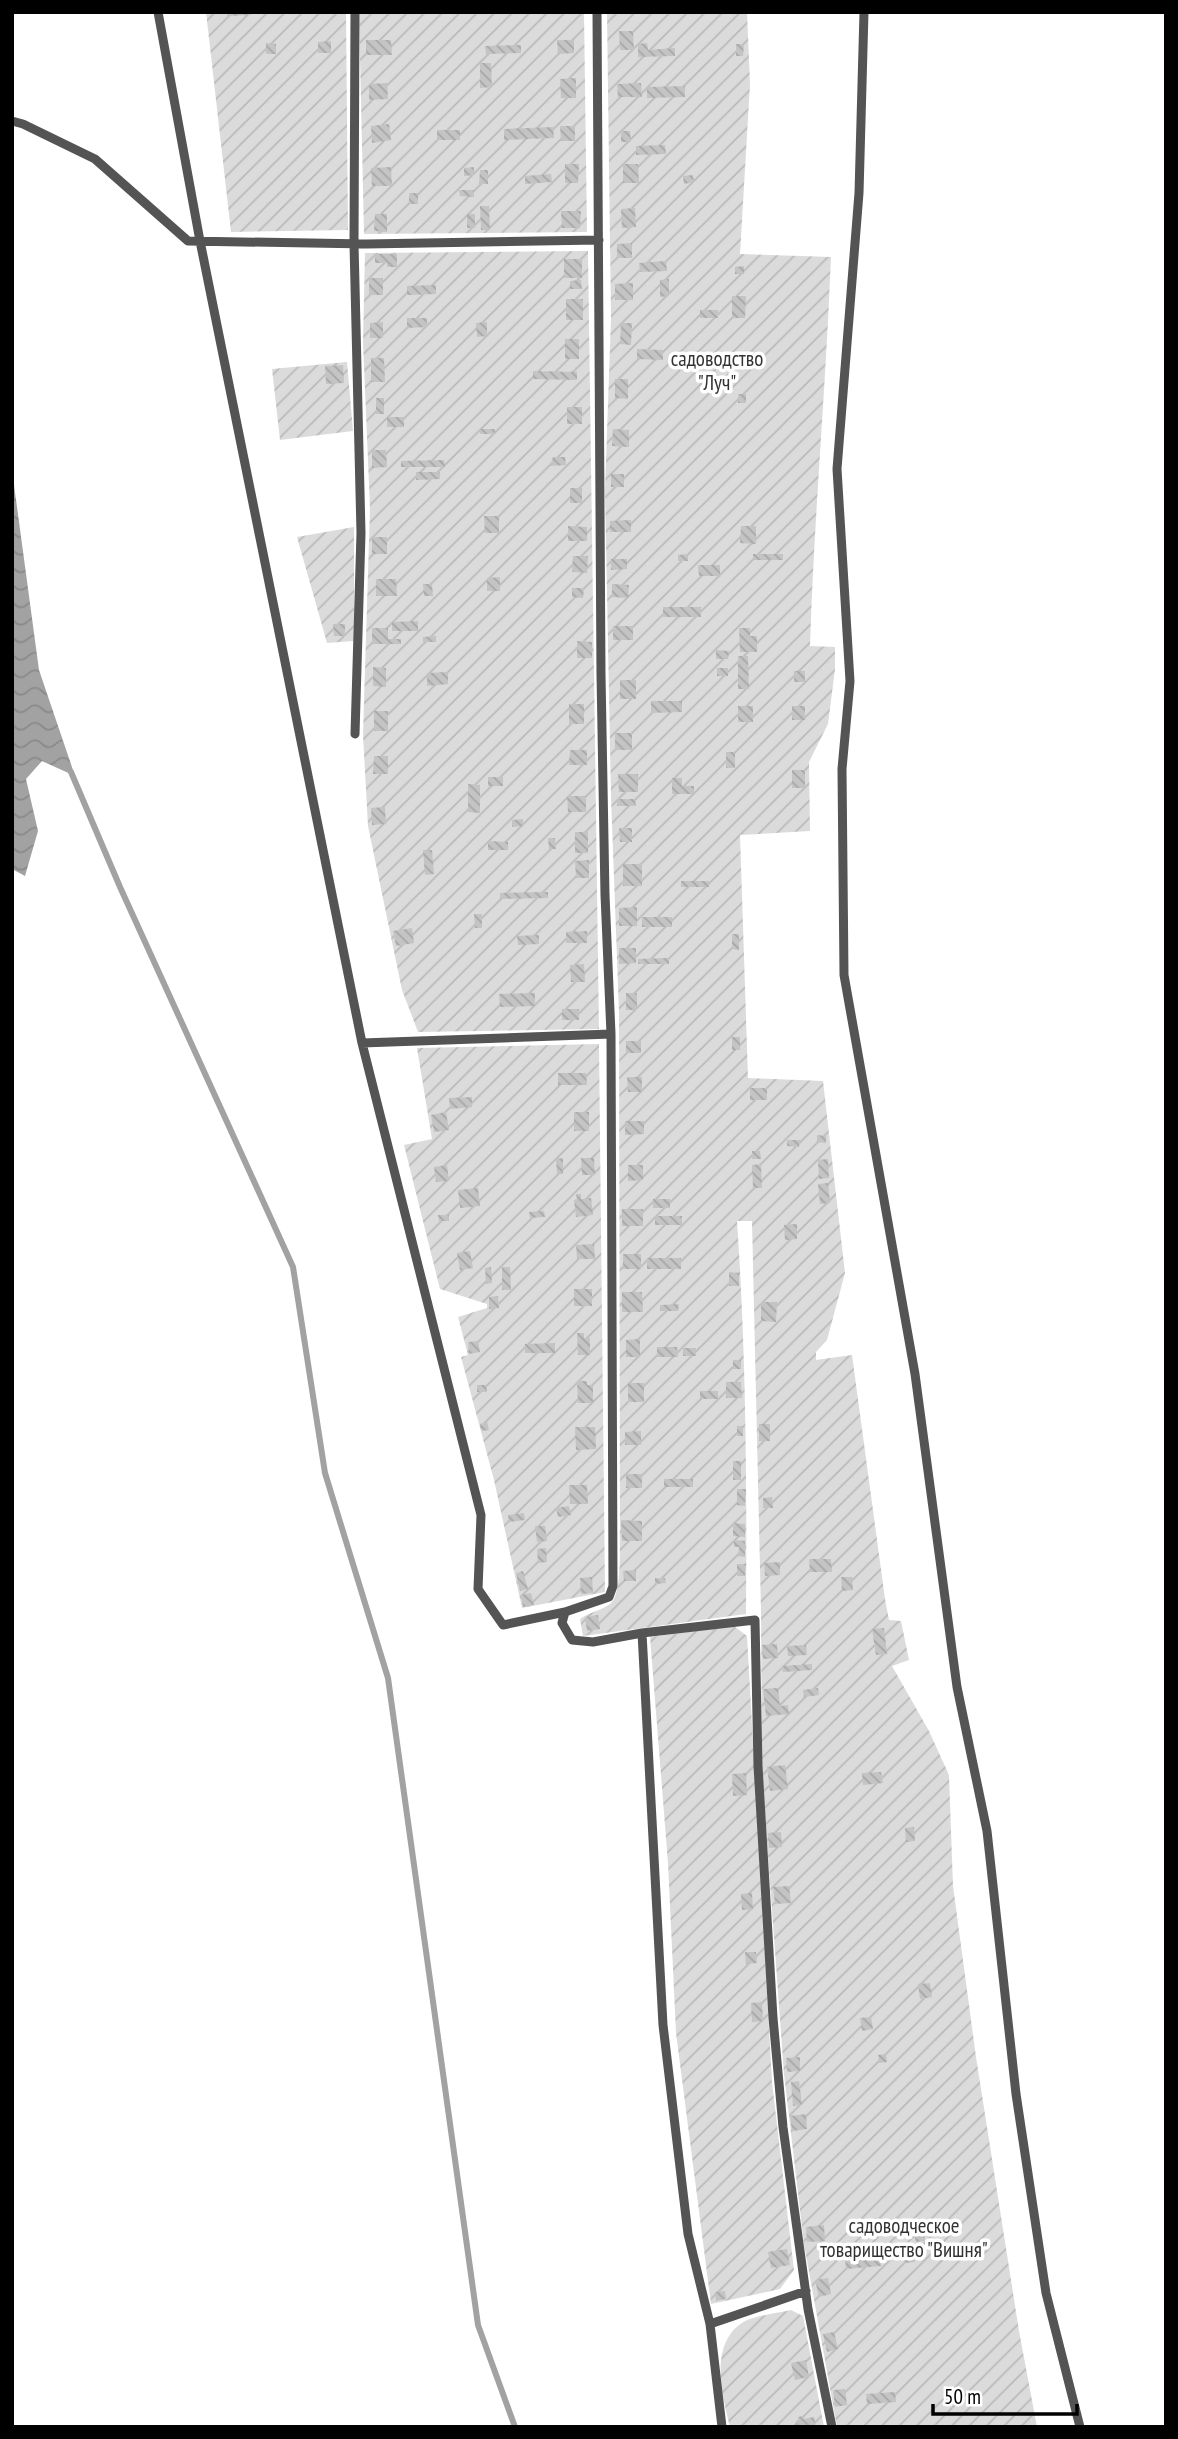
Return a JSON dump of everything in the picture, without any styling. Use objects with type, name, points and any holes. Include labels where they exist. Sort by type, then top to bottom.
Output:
[{"type":"lane","points":[[158,12],[200,241],[362,1043],[481,1515],[478,1589],[503,1625],[565,1612],[609,1597],[613,1586],[611,1034],[605,895],[601,675],[597,12]]},
{"type":"lane","points":[[355,12],[354,244],[361,533],[355,734]]},
{"type":"lane","points":[[864,12],[859,193],[837,469],[850,681],[842,769],[844,975],[915,1374],[957,1687],[987,1831],[1016,2094],[1046,2293],[1080,2427]]},
{"type":"lane","points":[[12,121],[95,159],[188,241],[354,244],[599,240]]},
{"type":"lane","points":[[362,1043],[611,1034]]},
{"type":"lane","points":[[565,1612],[562,1623],[572,1640],[593,1642],[642,1633],[755,1620],[758,1766],[782,2127],[806,2291],[832,2427]]},
{"type":"lane","points":[[642,1633],[663,2025],[688,2234],[710,2324],[722,2427]]},
{"type":"lane","points":[[710,2324],[806,2291]]},
{"type":"green space","points":[[206,12],[346,12],[348,230],[231,232]]},
{"type":"green space","points":[[359,12],[584,12],[587,232],[364,234]]},
{"type":"green space","name":"садоводство \"Луч\"","points":[[607,12],[747,12],[750,84],[740,254],[831,257],[810,646],[835,647],[835,669],[828,724],[809,762],[810,831],[740,835],[748,1078],[823,1081],[845,1273],[827,1340],[816,1352],[816,1360],[852,1355],[885,1599],[889,1620],[901,1621],[909,1660],[892,1666],[929,1731],[949,1775],[953,1886],[976,2057],[1019,2331],[1037,2427],[837,2427],[804,2244],[784,2074],[762,1773],[752,1221],[737,1221],[745,1418],[746,1614],[583,1636],[580,1619],[610,1604],[614,1599],[619,1580],[620,1556],[619,1013],[611,797],[605,490],[611,318]]},
{"type":"green space","points":[[588,251],[599,1029],[418,1032],[402,990],[368,826],[363,735],[370,508],[363,342],[365,253]]},
{"type":"green space","points":[[347,362],[353,431],[280,440],[272,369]]},
{"type":"green space","points":[[354,527],[354,641],[327,643],[297,537]]},
{"type":"green space","points":[[599,1044],[605,1592],[522,1608],[494,1480],[461,1357],[468,1355],[458,1317],[487,1308],[487,1304],[440,1289],[404,1145],[432,1139],[417,1048]]},
{"type":"green space","name":"садоводческое товарищество \"Вишня\"","points":[[734,1626],[747,1636],[772,2082],[794,2270],[780,2289],[711,2304],[676,2033],[668,1863],[650,1637]]},
{"type":"green space","name":"садоводческое товарищество \"Вишня\"","points":[[791,2310],[803,2316],[824,2427],[730,2427],[721,2371],[725,2344],[732,2332],[742,2323]]},
{"type":"water","points":[[12,470],[39,670],[75,776],[42,761],[26,779],[38,831],[25,876],[12,869]]},
{"type":"building","points":[[227,12],[251,12],[251,15],[227,16]]},
{"type":"building","points":[[619,31],[633,31],[634,50],[620,50]]},
{"type":"building","points":[[366,40],[391,40],[392,55],[366,55]]},
{"type":"building","points":[[557,40],[574,40],[574,53],[558,54]]},
{"type":"building","points":[[331,41],[331,53],[318,53],[318,42]]},
{"type":"building","points":[[266,43],[276,44],[276,54],[266,54]]},
{"type":"building","points":[[647,43],[648,50],[675,48],[675,56],[638,57],[638,44]]},
{"type":"building","points":[[736,44],[744,44],[743,56],[736,56]]},
{"type":"building","points":[[521,45],[521,53],[486,54],[485,46]]},
{"type":"building","points":[[480,63],[491,63],[492,87],[480,88]]},
{"type":"building","points":[[576,78],[576,98],[561,98],[560,79]]},
{"type":"building","points":[[387,83],[388,99],[369,100],[369,84]]},
{"type":"building","points":[[641,83],[642,97],[618,97],[617,84]]},
{"type":"building","points":[[685,86],[685,97],[647,98],[647,87]]},
{"type":"building","points":[[389,124],[391,140],[372,143],[371,126]]},
{"type":"building","points":[[560,126],[575,126],[575,141],[561,141]]},
{"type":"building","points":[[553,127],[554,138],[504,140],[504,129]]},
{"type":"building","points":[[437,130],[460,130],[460,140],[437,140]]},
{"type":"building","points":[[621,131],[630,131],[631,142],[621,142]]},
{"type":"building","points":[[665,145],[666,154],[636,155],[636,146]]},
{"type":"building","points":[[565,164],[579,164],[578,183],[565,183]]},
{"type":"building","points":[[623,164],[638,164],[639,183],[623,183]]},
{"type":"building","points":[[391,167],[392,186],[372,186],[371,168]]},
{"type":"building","points":[[474,167],[474,175],[464,176],[464,168]]},
{"type":"building","points":[[480,170],[488,170],[488,184],[479,184]]},
{"type":"building","points":[[551,174],[552,182],[525,184],[525,176]]},
{"type":"building","points":[[693,175],[694,182],[684,184],[683,176]]},
{"type":"building","points":[[459,190],[474,190],[474,197],[460,196]]},
{"type":"building","points":[[409,193],[418,193],[418,204],[409,204]]},
{"type":"building","points":[[480,206],[489,206],[490,230],[481,230]]},
{"type":"building","points":[[635,208],[636,227],[622,228],[621,209]]},
{"type":"building","points":[[561,211],[581,211],[580,228],[562,228]]},
{"type":"building","points":[[375,214],[387,214],[387,232],[374,231]]},
{"type":"building","points":[[467,214],[475,214],[475,228],[467,228]]},
{"type":"building","points":[[632,243],[632,258],[617,258],[617,244]]},
{"type":"building","points":[[375,254],[397,254],[397,267],[387,267],[387,263],[375,263]]},
{"type":"building","points":[[564,259],[582,259],[582,278],[564,278]]},
{"type":"building","points":[[666,261],[667,271],[640,272],[639,263]]},
{"type":"building","points":[[744,266],[744,274],[735,274],[735,267]]},
{"type":"building","points":[[369,278],[383,278],[383,295],[369,295]]},
{"type":"building","points":[[669,279],[669,296],[660,297],[660,280]]},
{"type":"building","points":[[581,280],[582,289],[570,289],[570,281]]},
{"type":"building","points":[[633,283],[633,300],[615,300],[615,284]]},
{"type":"building","points":[[436,285],[436,294],[407,295],[407,286]]},
{"type":"building","points":[[732,296],[746,296],[745,318],[732,318]]},
{"type":"building","points":[[566,299],[583,299],[583,320],[566,320]]},
{"type":"building","points":[[700,310],[718,310],[718,318],[700,318]]},
{"type":"building","points":[[407,318],[427,318],[427,327],[407,328]]},
{"type":"building","points":[[383,322],[383,338],[370,338],[370,323]]},
{"type":"building","points":[[487,322],[487,336],[477,337],[476,323]]},
{"type":"building","points":[[621,323],[632,323],[631,345],[620,344]]},
{"type":"building","points":[[565,339],[579,339],[579,359],[565,359]]},
{"type":"building","points":[[637,349],[663,350],[663,360],[637,359]]},
{"type":"building","points":[[371,358],[384,358],[385,382],[371,382]]},
{"type":"building","points":[[343,365],[344,383],[326,384],[325,366]]},
{"type":"building","points":[[533,371],[577,372],[577,380],[533,379]]},
{"type":"building","points":[[615,379],[628,379],[628,399],[615,398]]},
{"type":"building","points":[[738,394],[746,394],[746,403],[738,403]]},
{"type":"building","points":[[376,398],[384,398],[384,414],[376,414]]},
{"type":"building","points":[[567,407],[582,407],[582,424],[567,424]]},
{"type":"building","points":[[387,417],[404,417],[404,427],[387,427]]},
{"type":"building","points":[[480,429],[495,429],[495,434],[480,434]]},
{"type":"building","points":[[613,429],[629,430],[629,447],[612,446]]},
{"type":"building","points":[[372,450],[386,450],[387,467],[372,468]]},
{"type":"building","points":[[553,457],[565,457],[566,465],[550,466]]},
{"type":"building","points":[[444,460],[445,467],[401,467],[401,461]]},
{"type":"building","points":[[416,472],[440,472],[440,479],[416,480]]},
{"type":"building","points":[[611,474],[624,474],[624,487],[611,487]]},
{"type":"building","points":[[570,488],[582,488],[582,503],[570,503]]},
{"type":"building","points":[[484,516],[499,516],[499,533],[485,533]]},
{"type":"building","points":[[631,520],[631,532],[610,532],[610,521]]},
{"type":"building","points":[[568,526],[587,527],[587,541],[568,541]]},
{"type":"building","points":[[741,526],[756,526],[756,544],[740,543]]},
{"type":"building","points":[[372,537],[387,537],[387,554],[372,554]]},
{"type":"building","points":[[688,554],[688,561],[678,561],[678,555]]},
{"type":"building","points":[[753,554],[783,554],[783,560],[753,560]]},
{"type":"building","points":[[573,556],[588,556],[587,573],[572,572]]},
{"type":"building","points":[[611,559],[627,559],[627,569],[611,570]]},
{"type":"building","points":[[698,565],[720,565],[720,576],[699,576]]},
{"type":"building","points":[[500,577],[500,591],[487,591],[487,578]]},
{"type":"building","points":[[376,579],[396,579],[397,596],[376,596]]},
{"type":"building","points":[[423,584],[432,584],[433,596],[424,596]]},
{"type":"building","points":[[612,584],[629,585],[628,598],[612,597]]},
{"type":"building","points":[[572,588],[584,588],[583,598],[572,597]]},
{"type":"building","points":[[663,607],[701,607],[701,617],[663,617]]},
{"type":"building","points":[[418,621],[418,631],[392,631],[392,622]]},
{"type":"building","points":[[333,624],[345,624],[345,636],[334,636]]},
{"type":"building","points":[[613,626],[633,626],[633,640],[613,640]]},
{"type":"building","points":[[372,628],[388,628],[388,639],[401,639],[401,644],[372,644]]},
{"type":"building","points":[[739,628],[750,628],[750,636],[757,636],[757,652],[740,652]]},
{"type":"building","points":[[436,636],[436,642],[423,642],[423,637]]},
{"type":"building","points":[[577,641],[592,642],[592,658],[577,658]]},
{"type":"building","points":[[716,650],[729,651],[728,659],[716,659]]},
{"type":"building","points":[[738,656],[748,656],[749,689],[738,689]]},
{"type":"building","points":[[373,667],[386,668],[386,687],[373,686]]},
{"type":"building","points":[[717,668],[728,668],[728,676],[717,676]]},
{"type":"building","points":[[794,671],[805,671],[805,682],[794,682]]},
{"type":"building","points":[[448,672],[448,684],[427,686],[427,673]]},
{"type":"building","points":[[620,680],[636,680],[636,699],[620,699]]},
{"type":"building","points":[[651,701],[682,701],[682,712],[651,713]]},
{"type":"building","points":[[569,704],[584,704],[584,724],[569,724]]},
{"type":"building","points":[[738,706],[753,706],[753,722],[738,722]]},
{"type":"building","points":[[792,706],[805,706],[805,720],[792,720]]},
{"type":"building","points":[[374,711],[388,711],[388,731],[374,731]]},
{"type":"building","points":[[615,733],[632,733],[632,750],[615,750]]},
{"type":"building","points":[[570,750],[587,750],[587,765],[569,765]]},
{"type":"building","points":[[726,752],[735,752],[735,768],[726,768]]},
{"type":"building","points":[[374,756],[388,756],[388,774],[373,774]]},
{"type":"building","points":[[792,770],[805,770],[805,788],[792,788]]},
{"type":"building","points":[[618,774],[638,774],[638,792],[619,792]]},
{"type":"building","points":[[488,777],[503,777],[503,786],[488,786]]},
{"type":"building","points":[[672,778],[682,778],[682,786],[694,786],[694,794],[672,794]]},
{"type":"building","points":[[468,784],[480,785],[480,813],[468,812]]},
{"type":"building","points":[[567,796],[586,796],[586,812],[568,812]]},
{"type":"building","points":[[617,799],[635,799],[636,806],[617,806]]},
{"type":"building","points":[[385,807],[386,824],[372,825],[371,808]]},
{"type":"building","points":[[523,819],[523,826],[512,827],[512,820]]},
{"type":"building","points":[[619,828],[632,828],[632,842],[620,842]]},
{"type":"building","points":[[575,832],[588,832],[588,853],[575,853]]},
{"type":"building","points":[[548,838],[555,838],[556,849],[549,849]]},
{"type":"building","points":[[488,841],[508,842],[508,850],[488,850]]},
{"type":"building","points":[[423,850],[432,850],[434,874],[425,875]]},
{"type":"building","points":[[589,860],[589,878],[576,878],[575,861]]},
{"type":"building","points":[[623,864],[642,864],[642,886],[623,886]]},
{"type":"building","points":[[681,881],[709,881],[709,887],[681,887]]},
{"type":"building","points":[[548,892],[548,898],[500,899],[500,893]]},
{"type":"building","points":[[637,907],[637,926],[619,926],[619,908]]},
{"type":"building","points":[[474,914],[482,914],[482,928],[475,928]]},
{"type":"building","points":[[642,917],[672,917],[672,927],[642,927]]},
{"type":"building","points":[[412,928],[414,943],[396,946],[393,931]]},
{"type":"building","points":[[587,931],[587,943],[566,943],[566,932]]},
{"type":"building","points":[[732,934],[739,934],[739,950],[732,949]]},
{"type":"building","points":[[539,935],[539,944],[518,945],[517,936]]},
{"type":"building","points":[[619,948],[636,948],[636,963],[619,964]]},
{"type":"building","points":[[669,958],[669,964],[638,964],[638,959]]},
{"type":"building","points":[[584,964],[585,982],[571,982],[570,965]]},
{"type":"building","points":[[535,993],[535,1006],[500,1007],[499,994]]},
{"type":"building","points":[[626,993],[637,993],[637,1010],[626,1010]]},
{"type":"building","points":[[562,1009],[579,1009],[579,1020],[562,1020]]},
{"type":"building","points":[[732,1037],[740,1037],[740,1050],[732,1050]]},
{"type":"building","points":[[626,1041],[641,1041],[641,1053],[626,1053]]},
{"type":"building","points":[[558,1073],[586,1073],[587,1085],[558,1085]]},
{"type":"building","points":[[627,1077],[642,1077],[642,1092],[628,1092]]},
{"type":"building","points":[[750,1088],[767,1088],[767,1100],[750,1100]]},
{"type":"building","points":[[472,1097],[472,1107],[450,1109],[449,1098]]},
{"type":"building","points":[[446,1112],[449,1130],[434,1132],[431,1115]]},
{"type":"building","points":[[574,1112],[589,1112],[589,1131],[574,1131]]},
{"type":"building","points":[[625,1121],[644,1121],[644,1134],[625,1135]]},
{"type":"building","points":[[817,1135],[826,1136],[826,1143],[817,1142]]},
{"type":"building","points":[[787,1140],[800,1140],[799,1147],[787,1146]]},
{"type":"building","points":[[752,1151],[760,1151],[761,1159],[752,1159]]},
{"type":"building","points":[[563,1158],[563,1174],[557,1174],[556,1159]]},
{"type":"building","points":[[581,1158],[594,1158],[595,1175],[582,1175]]},
{"type":"building","points":[[828,1159],[829,1178],[819,1179],[818,1160]]},
{"type":"building","points":[[761,1164],[762,1188],[753,1188],[752,1165]]},
{"type":"building","points":[[447,1165],[449,1181],[436,1182],[434,1167]]},
{"type":"building","points":[[628,1165],[643,1165],[643,1180],[628,1181]]},
{"type":"building","points":[[828,1183],[830,1203],[820,1204],[818,1184]]},
{"type":"building","points":[[478,1188],[480,1206],[460,1208],[458,1190]]},
{"type":"building","points":[[576,1194],[581,1194],[581,1199],[591,1198],[593,1215],[576,1217]]},
{"type":"building","points":[[653,1199],[670,1199],[670,1208],[653,1208]]},
{"type":"building","points":[[622,1209],[643,1209],[643,1226],[622,1226]]},
{"type":"building","points":[[544,1211],[545,1217],[530,1218],[529,1212]]},
{"type":"building","points":[[438,1215],[449,1215],[449,1221],[439,1221]]},
{"type":"building","points":[[655,1216],[682,1216],[682,1225],[655,1225]]},
{"type":"building","points":[[797,1224],[797,1239],[785,1240],[784,1225]]},
{"type":"building","points":[[594,1244],[595,1259],[577,1259],[576,1245]]},
{"type":"building","points":[[470,1251],[473,1268],[460,1270],[457,1253]]},
{"type":"building","points":[[623,1254],[641,1254],[641,1269],[623,1269]]},
{"type":"building","points":[[647,1258],[681,1258],[681,1269],[647,1269]]},
{"type":"building","points":[[491,1267],[492,1283],[486,1284],[485,1268]]},
{"type":"building","points":[[502,1267],[510,1267],[511,1290],[502,1290]]},
{"type":"building","points":[[729,1272],[739,1273],[739,1286],[729,1286]]},
{"type":"building","points":[[574,1289],[592,1289],[592,1306],[574,1306]]},
{"type":"building","points":[[622,1292],[642,1292],[643,1312],[622,1312]]},
{"type":"building","points":[[498,1296],[499,1308],[489,1309],[489,1297]]},
{"type":"building","points":[[761,1302],[777,1302],[776,1322],[761,1321]]},
{"type":"building","points":[[679,1304],[678,1311],[660,1311],[660,1305]]},
{"type":"building","points":[[577,1333],[584,1333],[584,1338],[590,1338],[590,1355],[578,1355]]},
{"type":"building","points":[[640,1339],[640,1357],[626,1357],[626,1340]]},
{"type":"building","points":[[478,1341],[480,1352],[469,1354],[468,1342]]},
{"type":"building","points":[[555,1343],[555,1353],[525,1353],[525,1344]]},
{"type":"building","points":[[657,1347],[677,1347],[678,1357],[657,1357]]},
{"type":"building","points":[[683,1348],[696,1348],[696,1356],[683,1356]]},
{"type":"building","points":[[733,1360],[741,1360],[741,1369],[733,1369]]},
{"type":"building","points":[[577,1381],[587,1381],[587,1385],[593,1385],[593,1403],[578,1403]]},
{"type":"building","points":[[726,1382],[741,1382],[742,1398],[726,1398]]},
{"type":"building","points":[[628,1383],[644,1383],[644,1402],[628,1402]]},
{"type":"building","points":[[477,1385],[486,1385],[487,1392],[477,1392]]},
{"type":"building","points":[[700,1391],[718,1391],[718,1399],[700,1399]]},
{"type":"building","points":[[487,1422],[489,1430],[482,1431],[480,1424]]},
{"type":"building","points":[[759,1424],[770,1424],[770,1441],[759,1441]]},
{"type":"building","points":[[737,1426],[743,1426],[743,1436],[737,1436]]},
{"type":"building","points":[[575,1427],[595,1427],[596,1449],[576,1450]]},
{"type":"building","points":[[641,1431],[641,1445],[625,1445],[625,1432]]},
{"type":"building","points":[[733,1461],[741,1461],[741,1480],[733,1480]]},
{"type":"building","points":[[626,1474],[642,1474],[642,1488],[626,1488]]},
{"type":"building","points":[[664,1479],[693,1479],[693,1487],[664,1487]]},
{"type":"building","points":[[569,1485],[587,1485],[588,1504],[570,1504]]},
{"type":"building","points":[[737,1489],[746,1489],[745,1506],[737,1505]]},
{"type":"building","points":[[772,1497],[773,1508],[763,1508],[763,1498]]},
{"type":"building","points":[[569,1506],[571,1515],[558,1517],[556,1508]]},
{"type":"building","points":[[524,1513],[525,1520],[509,1522],[508,1515]]},
{"type":"building","points":[[621,1520],[642,1521],[642,1541],[622,1541]]},
{"type":"building","points":[[733,1523],[745,1524],[745,1537],[733,1536]]},
{"type":"building","points":[[535,1526],[545,1526],[547,1541],[537,1542]]},
{"type":"building","points":[[734,1540],[745,1541],[745,1557],[738,1556],[739,1547],[734,1547]]},
{"type":"building","points":[[546,1548],[547,1562],[538,1563],[537,1549]]},
{"type":"building","points":[[809,1559],[831,1559],[832,1572],[810,1572]]},
{"type":"building","points":[[780,1562],[780,1575],[765,1576],[764,1563]]},
{"type":"building","points":[[737,1564],[746,1564],[745,1576],[737,1576]]},
{"type":"building","points":[[636,1570],[636,1581],[624,1581],[623,1571]]},
{"type":"building","points":[[523,1571],[528,1589],[520,1591],[516,1573]]},
{"type":"building","points":[[592,1577],[593,1593],[581,1594],[580,1578]]},
{"type":"building","points":[[841,1577],[852,1577],[853,1590],[842,1591]]},
{"type":"building","points":[[655,1578],[665,1578],[666,1583],[655,1584]]},
{"type":"building","points":[[531,1593],[534,1605],[523,1607],[521,1595]]},
{"type":"building","points":[[598,1615],[600,1629],[587,1631],[585,1617]]},
{"type":"building","points":[[884,1628],[887,1654],[876,1655],[872,1629]]},
{"type":"building","points":[[777,1644],[778,1658],[763,1659],[762,1645]]},
{"type":"building","points":[[806,1645],[807,1655],[788,1656],[787,1646]]},
{"type":"building","points":[[812,1664],[812,1670],[783,1672],[782,1666]]},
{"type":"building","points":[[778,1688],[780,1706],[788,1705],[789,1714],[766,1716],[763,1689]]},
{"type":"building","points":[[818,1688],[819,1695],[804,1697],[803,1690]]},
{"type":"building","points":[[785,1765],[788,1789],[770,1791],[767,1767]]},
{"type":"building","points":[[881,1772],[883,1783],[863,1785],[862,1773]]},
{"type":"building","points":[[746,1773],[747,1795],[733,1796],[732,1774]]},
{"type":"building","points":[[914,1827],[915,1841],[906,1842],[905,1828]]},
{"type":"building","points":[[781,1832],[782,1847],[769,1848],[768,1833]]},
{"type":"building","points":[[789,1886],[791,1903],[775,1904],[773,1887]]},
{"type":"building","points":[[752,1893],[753,1909],[742,1910],[741,1894]]},
{"type":"building","points":[[745,1952],[756,1952],[757,1963],[746,1964]]},
{"type":"building","points":[[930,1983],[932,1997],[920,1999],[918,1984]]},
{"type":"building","points":[[762,2002],[763,2021],[752,2022],[751,2003]]},
{"type":"building","points":[[871,2017],[873,2029],[862,2031],[860,2018]]},
{"type":"building","points":[[886,2054],[887,2062],[879,2063],[878,2055]]},
{"type":"building","points":[[800,2057],[800,2071],[787,2072],[786,2058]]},
{"type":"building","points":[[799,2081],[802,2105],[793,2106],[791,2082]]},
{"type":"building","points":[[806,2114],[807,2129],[792,2131],[790,2116]]},
{"type":"building","points":[[824,2225],[825,2241],[807,2242],[806,2227]]},
{"type":"building","points":[[924,2233],[925,2241],[916,2242],[914,2235]]},
{"type":"building","points":[[913,2245],[915,2262],[904,2263],[902,2246]]},
{"type":"building","points":[[787,2249],[790,2265],[771,2268],[768,2252]]},
{"type":"building","points":[[880,2255],[881,2266],[846,2269],[845,2258]]},
{"type":"building","points":[[828,2278],[831,2294],[819,2297],[815,2280]]},
{"type":"building","points":[[725,2291],[726,2299],[716,2301],[715,2292]]},
{"type":"building","points":[[834,2332],[838,2349],[827,2352],[823,2334]]},
{"type":"building","points":[[806,2360],[809,2377],[795,2380],[791,2363]]},
{"type":"building","points":[[845,2389],[847,2405],[835,2407],[833,2390]]},
{"type":"building","points":[[895,2392],[896,2402],[867,2404],[866,2394]]},
{"type":"building","points":[[803,2416],[803,2419],[814,2417],[816,2427],[797,2427],[798,2417]]},
{"type":"waterway","points":[[71,772],[120,887],[293,1267],[325,1473],[388,1678],[478,2325],[515,2427]]}]
